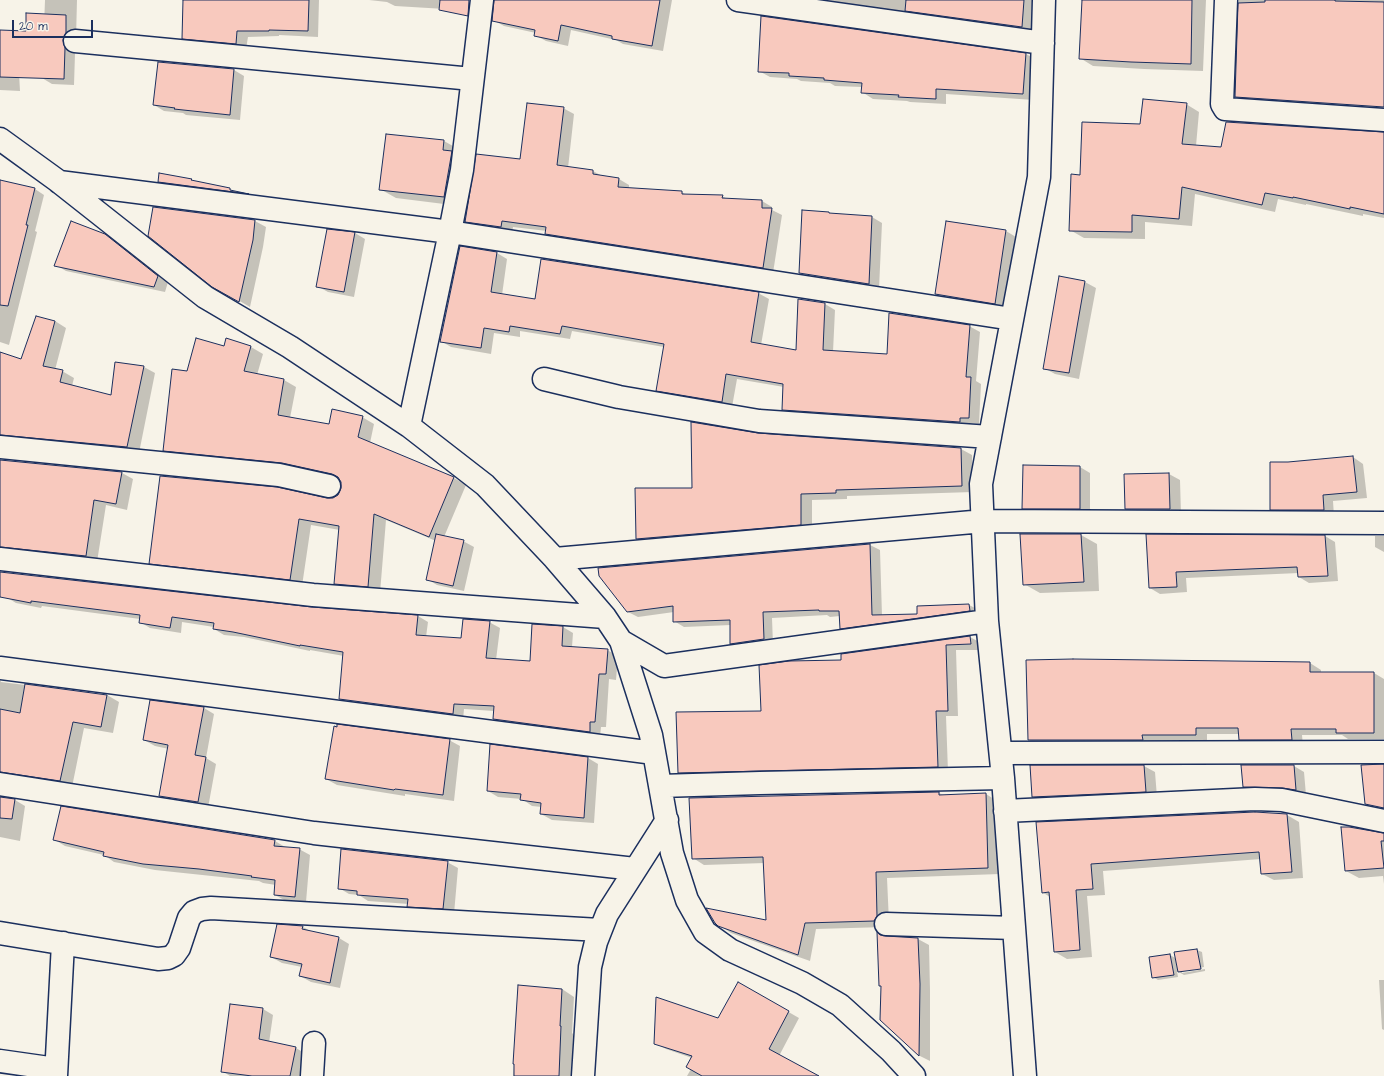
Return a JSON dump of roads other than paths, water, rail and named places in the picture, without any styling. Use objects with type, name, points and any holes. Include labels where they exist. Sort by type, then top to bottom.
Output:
[{"type":"street","points":[[409,426],[462,170],[482,0]]},
{"type":"street","points":[[738,0],[1043,43]]},
{"type":"street","points":[[1025,1076],[1001,753],[987,621],[984,521],[981,484],[1039,177],[1044,0]]},
{"type":"street","points":[[1226,0],[1222,104],[1225,108],[1384,120]]},
{"type":"street","points":[[75,42],[472,79]]},
{"type":"street","points":[[0,139],[58,181],[205,298],[290,347],[409,426],[485,485],[556,559],[605,617],[620,641],[651,735],[672,853],[687,900],[705,932],[730,950],[802,983],[840,1005],[891,1051],[914,1076]]},
{"type":"street","points":[[58,181],[450,232],[1012,319]]},
{"type":"street","points":[[544,379],[619,397],[759,421],[990,437]]},
{"type":"street","points":[[0,447],[279,476],[329,486]]},
{"type":"street","points":[[556,559],[984,521],[1384,523]]},
{"type":"street","points":[[0,559],[313,595],[605,617]]},
{"type":"street","points":[[620,641],[664,666],[987,621]]},
{"type":"street","points":[[0,668],[654,753]]},
{"type":"street","points":[[1001,753],[1384,752]]},
{"type":"street","points":[[660,786],[1003,778]]},
{"type":"street","points":[[0,784],[314,833],[635,869]]},
{"type":"street","points":[[1005,812],[1255,799],[1282,800],[1384,822]]},
{"type":"street","points":[[583,1076],[590,966],[596,942],[607,914],[667,820]]},
{"type":"street","points":[[0,933],[158,959],[168,958],[174,955],[194,912],[211,908],[600,930]]},
{"type":"street","points":[[886,924],[1014,928]]},
{"type":"street","points":[[0,1061],[56,1072],[63,943]]},
{"type":"street","points":[[312,1076],[314,1043]]}]
